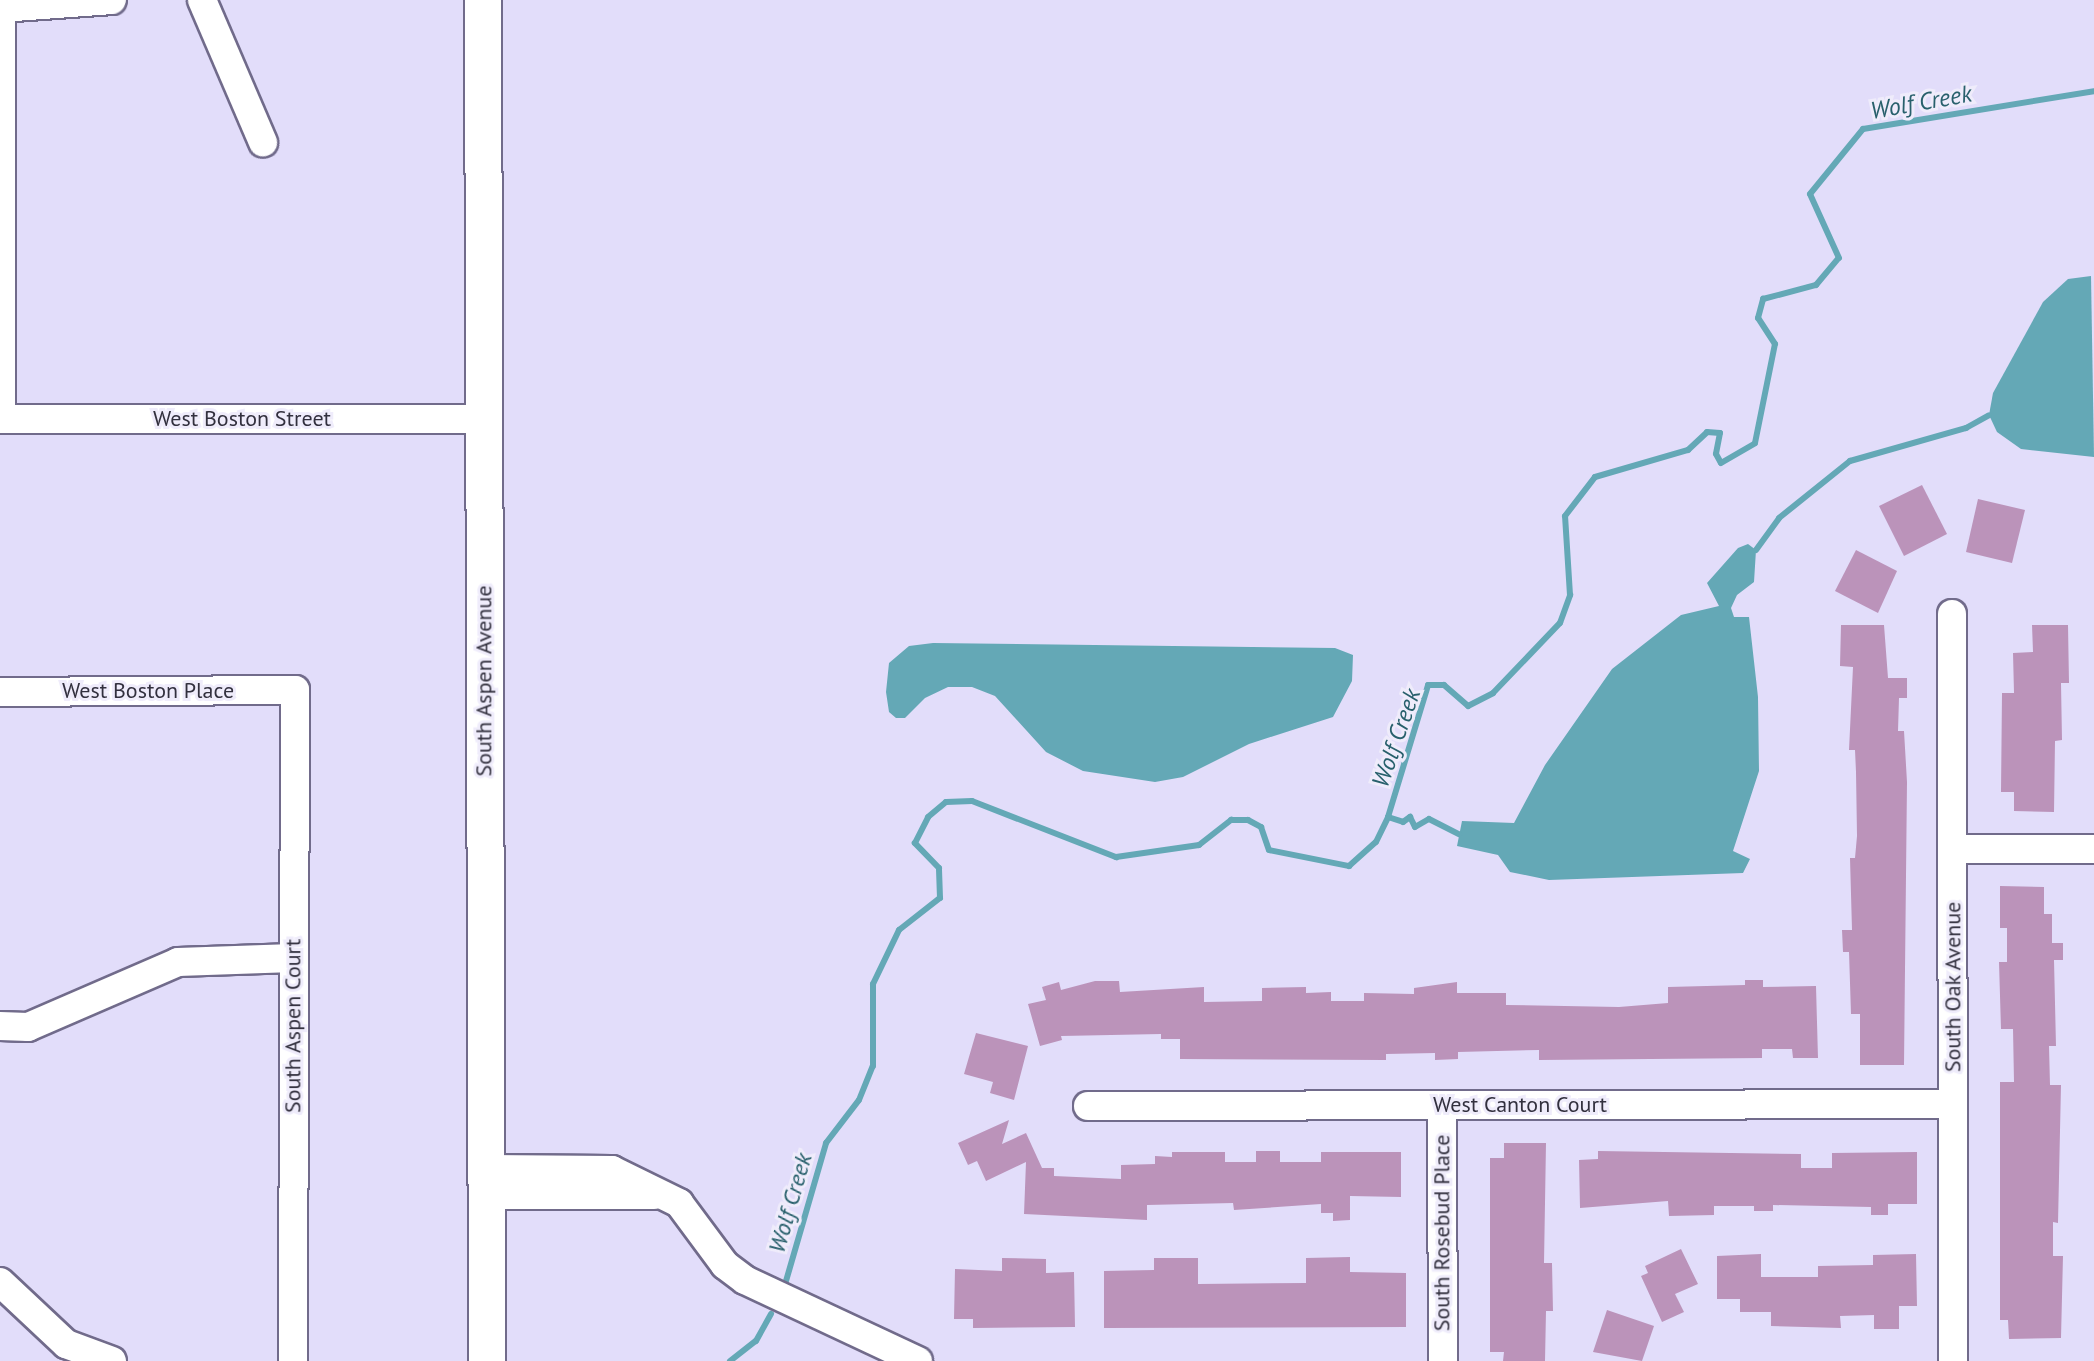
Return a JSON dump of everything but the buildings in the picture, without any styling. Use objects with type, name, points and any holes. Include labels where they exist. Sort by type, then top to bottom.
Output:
[{"type":"main road","name":"South Aspen Avenue","points":[[483,0],[487,1361]]},
{"type":"street","points":[[1,419],[1,4],[112,0]]},
{"type":"street","points":[[202,0],[263,142]]},
{"type":"street","name":"West Boston Street","points":[[1,419],[485,419]]},
{"type":"street","name":"South Oak Avenue","points":[[1952,614],[1953,1361]]},
{"type":"street","name":"West Boston Place","points":[[0,692],[295,690]]},
{"type":"street","name":"South Aspen Court","points":[[293,1361],[295,690]]},
{"type":"street","points":[[1953,849],[2094,849]]},
{"type":"street","points":[[0,1026],[28,1027],[178,962],[293,958]]},
{"type":"street","name":"West Canton Court","points":[[1088,1106],[1953,1104]]},
{"type":"street","name":"South Rosebud Place","points":[[1442,1105],[1443,1361]]},
{"type":"street","points":[[487,1182],[665,1195],[689,1213],[725,1265],[745,1280],[918,1361]]},
{"type":"street","points":[[0,1282],[66,1344],[112,1361]]},
{"type":"shaded area","points":[[2091,276],[2094,457],[2021,449],[1997,432],[1989,415],[1993,393],[2043,302],[2068,279]]},
{"type":"shaded area","points":[[1748,544],[1756,550],[1754,582],[1737,595],[1731,608],[1734,617],[1749,617],[1758,697],[1759,771],[1733,851],[1750,859],[1743,873],[1549,880],[1510,872],[1498,855],[1457,846],[1462,821],[1514,823],[1545,765],[1612,669],[1681,615],[1719,606],[1707,583],[1738,548]]},
{"type":"shaded area","points":[[933,643],[1335,648],[1353,655],[1352,681],[1333,717],[1249,744],[1183,777],[1155,782],[1083,771],[1046,752],[995,696],[972,687],[948,687],[925,698],[905,718],[896,718],[889,712],[886,692],[889,663],[909,646]]},
{"type":"waterway","name":"Wolf Creek","points":[[786,1281],[826,1143],[859,1100],[873,1066],[873,984],[899,930],[940,898],[939,868],[915,843],[928,817],[946,802],[972,801],[1116,857],[1199,845],[1231,820],[1248,820],[1261,827],[1269,850],[1349,866],[1376,842],[1388,817],[1428,685],[1444,685],[1468,706],[1493,693],[1560,623],[1570,595],[1565,516],[1595,477],[1688,450],[1707,432],[1720,433],[1716,454],[1721,463],[1755,443],[1775,344],[1758,318],[1763,299],[1816,285],[1839,258],[1810,194],[1863,129],[2094,91]]},
{"type":"waterway","points":[[1756,550],[1779,518],[1850,461],[1966,428],[1989,415]]},
{"type":"waterway","points":[[1388,817],[1403,822],[1410,817],[1415,827],[1429,819],[1459,834]]},
{"type":"waterway","points":[[730,1361],[756,1341],[771,1314]]}]
